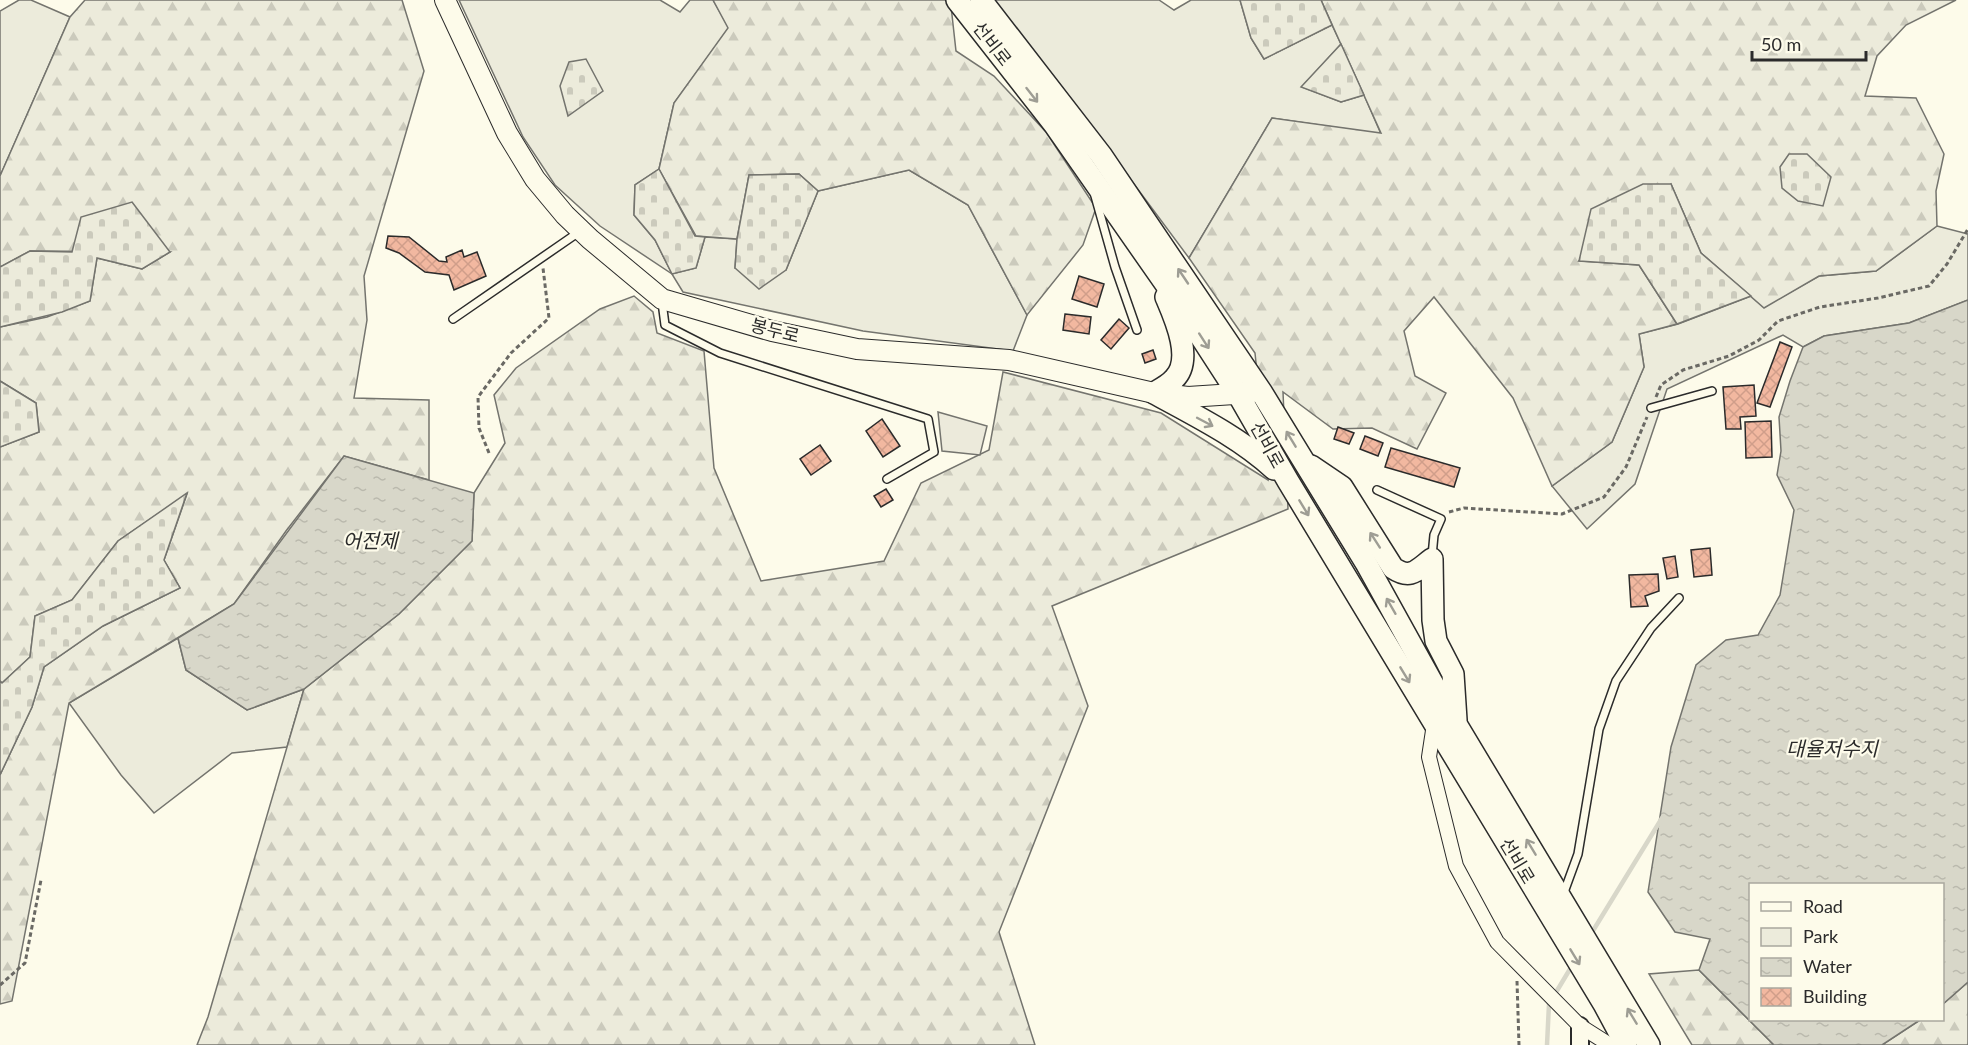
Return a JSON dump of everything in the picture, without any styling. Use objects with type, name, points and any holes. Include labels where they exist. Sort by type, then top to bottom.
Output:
[{"type":"main road","name":"봉두로","points":[[445,0],[507,133],[535,179],[581,231],[662,299],[772,331],[857,349],[1009,360],[1154,393],[1188,397],[1262,393]]},
{"type":"main road","name":"선비로","points":[[957,0],[1054,124],[1149,260],[1238,394],[1434,724],[1554,903]]},
{"type":"main road","name":"선비로","points":[[981,0],[1101,154],[1262,393],[1366,562],[1554,903]]},
{"type":"main road","points":[[1149,260],[1170,306],[1183,345],[1182,365],[1176,378],[1154,393],[1227,433],[1256,452],[1288,481]]},
{"type":"main road","points":[[1304,462],[1341,487],[1393,568],[1402,574],[1413,574],[1432,559]]},
{"type":"main road","points":[[1432,559],[1435,631],[1437,641],[1453,674],[1456,724]]},
{"type":"main road","points":[[1554,903],[1609,995],[1649,1045]]},
{"type":"main road","points":[[1609,995],[1626,1045]]},
{"type":"street","points":[[1434,724],[1429,757],[1456,866],[1497,942],[1580,1026],[1610,1045]]},
{"type":"street","points":[[1580,1026],[1580,1045]]},
{"type":"lane","points":[[1088,173],[1115,267],[1137,330]]},
{"type":"lane","points":[[453,319],[581,231]]},
{"type":"lane","points":[[662,299],[665,325],[720,353],[928,419],[934,453],[887,479]]},
{"type":"lane","points":[[1650,408],[1712,391]]},
{"type":"lane","points":[[1377,490],[1441,519],[1434,535],[1432,559]]},
{"type":"lane","points":[[1554,903],[1578,854],[1599,729],[1616,681],[1651,628],[1679,598]]},
{"type":"path","points":[[489,453],[479,428],[478,397],[511,353],[549,318],[541,258]]},
{"type":"path","points":[[0,985],[25,963],[41,880]]},
{"type":"path","points":[[1514,960],[1518,988],[1520,1045]]},
{"type":"green space","points":[[19,0],[31,0],[70,17],[0,176],[0,11]]},
{"type":"green space","points":[[85,0],[402,0],[424,71],[364,276],[367,320],[354,398],[429,400],[429,480],[344,456],[286,531],[234,604],[69,703],[12,1001],[0,1004],[0,775],[32,707],[44,667],[103,626],[180,588],[164,560],[187,494],[118,541],[72,600],[35,616],[30,657],[2,683],[0,681],[0,447],[39,432],[36,403],[0,381],[0,327],[47,317],[90,301],[97,258],[142,269],[170,252],[30,251],[0,267],[0,176],[70,17]]},
{"type":"green space","points":[[459,0],[660,0],[680,12],[690,0],[713,0],[729,28],[674,103],[659,169],[635,185],[634,215],[655,240],[672,274],[600,226],[555,185],[523,137]]},
{"type":"green space","points":[[713,0],[945,0],[951,6],[956,51],[994,76],[1046,132],[1096,208],[1083,245],[1027,315],[968,205],[909,170],[818,191],[799,174],[749,175],[737,239],[696,236],[659,169],[674,103],[728,28]]},
{"type":"green space","points":[[992,0],[1159,0],[1174,10],[1191,0],[1240,0],[1251,38],[1264,59],[1332,25],[1341,44],[1302,87],[1341,102],[1364,95],[1381,134],[1272,118],[1189,258],[1058,82]]},
{"type":"green space","points":[[1240,0],[1321,0],[1332,25],[1264,59],[1251,38]]},
{"type":"green space","points":[[1321,0],[1956,0],[1906,25],[1877,56],[1865,96],[1916,98],[1944,154],[1936,191],[1937,226],[1876,271],[1819,276],[1764,308],[1701,253],[1671,184],[1579,261],[1639,265],[1677,324],[1639,334],[1644,367],[1612,442],[1552,486],[1513,398],[1434,297],[1404,331],[1415,376],[1446,393],[1417,449],[1372,428],[1333,429],[1283,392],[1288,509],[1052,606],[1088,706],[999,932],[1035,1045],[197,1045],[208,1017],[304,689],[399,614],[472,541],[474,493],[505,443],[494,395],[516,368],[600,309],[634,296],[653,312],[657,333],[704,351],[714,468],[761,581],[884,561],[921,483],[989,450],[1003,372],[1161,413],[1268,480],[1255,353],[1189,258],[1272,118],[1381,133]]},
{"type":"green space","points":[[1341,44],[1364,95],[1341,102],[1301,87]]},
{"type":"green space","points":[[586,59],[603,91],[568,116],[560,86],[569,62]]},
{"type":"green space","points":[[1789,154],[1807,154],[1831,177],[1823,206],[1798,201],[1782,188],[1780,167]]},
{"type":"green space","points":[[659,169],[695,236],[705,237],[696,268],[672,274],[655,240],[634,215],[635,185]]},
{"type":"green space","points":[[909,170],[968,205],[1027,315],[1013,351],[863,331],[683,292],[672,274],[696,268],[705,237],[737,239],[735,268],[786,270],[818,191]]},
{"type":"green space","points":[[799,174],[818,191],[786,270],[759,289],[735,268],[737,239],[749,175]]},
{"type":"green space","points":[[1643,184],[1671,184],[1701,253],[1751,296],[1677,324],[1639,265],[1579,261],[1591,209]]},
{"type":"green space","points":[[132,202],[170,252],[142,269],[97,258],[90,301],[62,312],[0,327],[0,267],[30,251],[72,252],[81,217]]},
{"type":"green space","points":[[1937,226],[1968,234],[1968,300],[1909,323],[1824,336],[1803,347],[1783,335],[1667,389],[1635,484],[1587,529],[1552,486],[1612,442],[1644,367],[1639,334],[1678,324],[1751,296],[1764,307],[1819,276],[1876,271]]},
{"type":"green space","points":[[0,381],[36,403],[39,432],[0,447]]},
{"type":"green space","points":[[187,493],[164,560],[180,588],[103,626],[44,667],[32,707],[0,775],[0,681],[2,683],[30,657],[35,616],[72,600],[118,541]]},
{"type":"green space","points":[[178,638],[186,670],[247,710],[304,689],[287,747],[232,753],[154,813],[121,775],[69,703]]},
{"type":"green space","points":[[1699,970],[1774,1045],[1692,1045],[1649,974]]},
{"type":"green space","points":[[1968,982],[1968,1045],[1882,1045],[1918,1021],[1944,1021],[1944,1003]]},
{"type":"shaded area","points":[[938,412],[987,426],[980,455],[942,451]]},
{"type":"water","name":"대율저수지","points":[[1968,300],[1968,982],[1944,1003],[1944,883],[1749,883],[1749,1020],[1699,970],[1710,939],[1675,932],[1648,892],[1671,747],[1696,665],[1726,640],[1758,635],[1780,595],[1794,510],[1777,475],[1781,451],[1779,417],[1803,347],[1824,336],[1909,323]]},
{"type":"water","name":"어전제","points":[[344,456],[474,493],[472,541],[399,614],[304,689],[247,710],[186,670],[178,638],[234,604]]},
{"type":"water","name":"대율저수지","points":[[1750,1021],[1918,1021],[1882,1045],[1774,1045]]},
{"type":"building","points":[[388,236],[409,237],[439,261],[447,262],[446,257],[462,250],[464,257],[477,252],[486,276],[454,290],[449,275],[425,272],[399,253],[386,248]]},
{"type":"building","points":[[1079,276],[1104,284],[1097,307],[1072,299]]},
{"type":"building","points":[[1065,314],[1091,317],[1089,334],[1063,330]]},
{"type":"building","points":[[1119,319],[1129,328],[1111,349],[1101,340]]},
{"type":"building","points":[[1780,342],[1792,347],[1770,407],[1757,403]]},
{"type":"building","points":[[1153,350],[1156,359],[1145,363],[1142,354]]},
{"type":"building","points":[[1754,385],[1756,416],[1740,417],[1741,429],[1726,429],[1723,387]]},
{"type":"building","points":[[882,419],[900,446],[883,457],[866,431]]},
{"type":"building","points":[[1771,421],[1772,457],[1746,458],[1745,422]]},
{"type":"building","points":[[1338,427],[1354,433],[1349,444],[1334,439]]},
{"type":"building","points":[[1365,436],[1383,443],[1378,456],[1360,449]]},
{"type":"building","points":[[820,445],[831,461],[811,475],[800,459]]},
{"type":"building","points":[[1391,448],[1460,468],[1454,487],[1385,467]]},
{"type":"building","points":[[886,489],[893,500],[881,507],[874,496]]},
{"type":"building","points":[[1710,548],[1712,575],[1694,577],[1691,550]]},
{"type":"building","points":[[1675,556],[1678,577],[1667,579],[1663,558]]},
{"type":"building","points":[[1658,574],[1659,591],[1645,596],[1648,606],[1631,607],[1629,575]]},
{"type":"waterway","points":[[1591,934],[1662,818]]},
{"type":"waterway","points":[[1547,1045],[1549,1004],[1573,964]]}]
